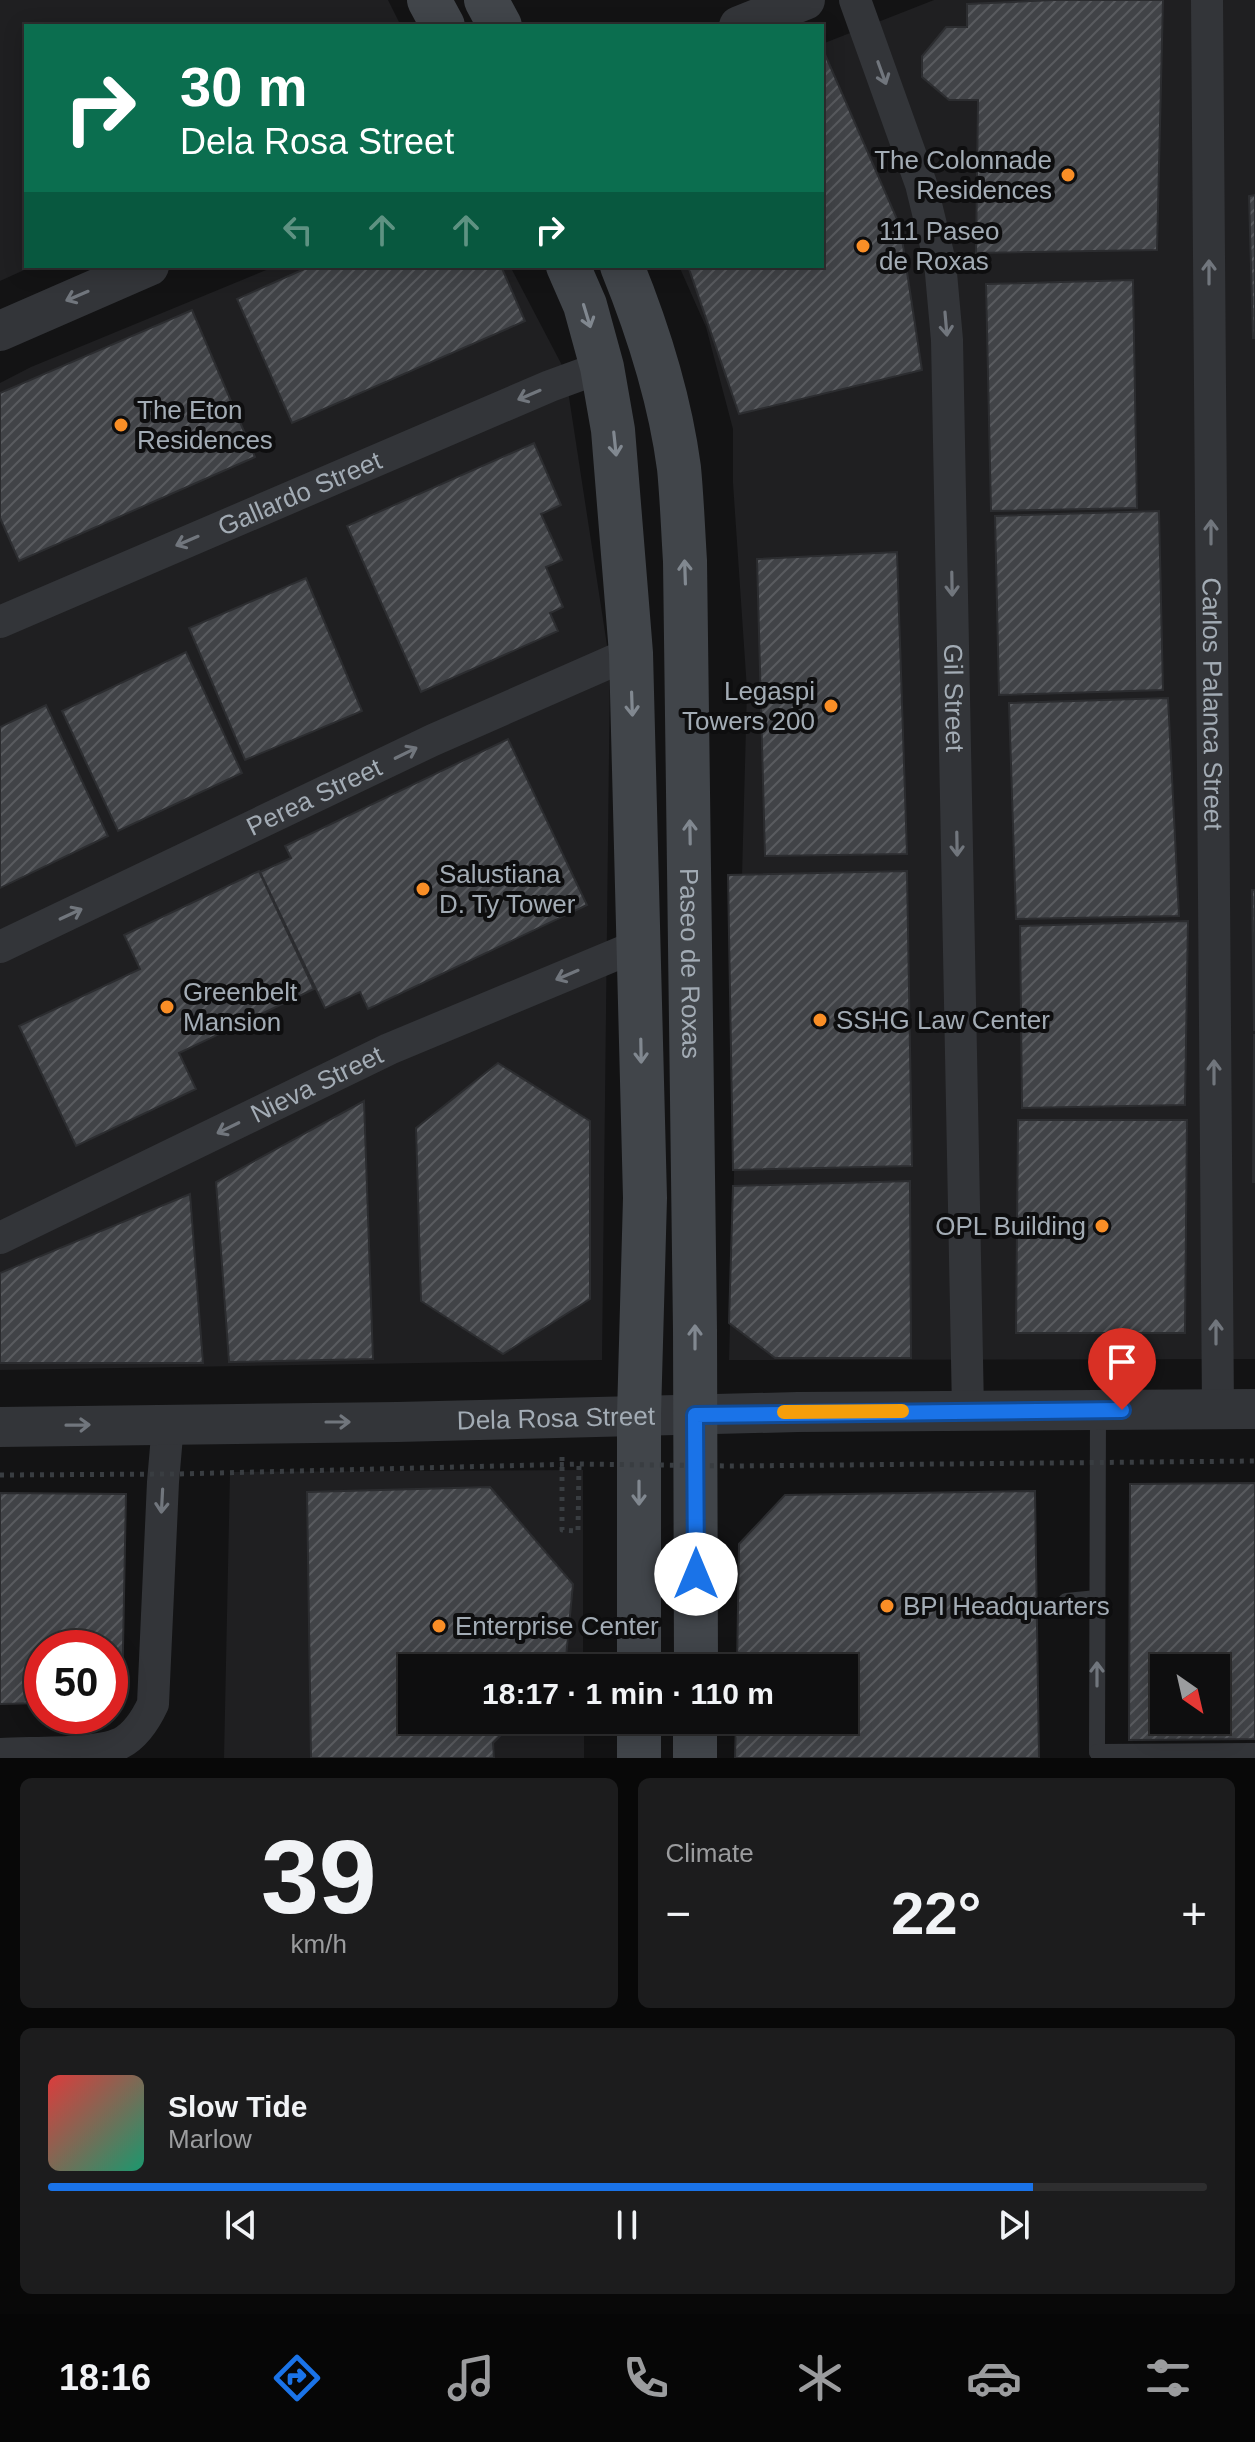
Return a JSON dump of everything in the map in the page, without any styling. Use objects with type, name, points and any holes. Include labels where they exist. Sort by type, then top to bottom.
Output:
[{"type":"main road","points":[[429,0],[442,24]]},
{"type":"main road","points":[[486,0],[499,24]]},
{"type":"main road","name":"Paseo de Roxas","points":[[569,268],[585,305],[602,367],[613,430],[631,653],[645,1198],[639,1415],[639,1654]]},
{"type":"main road","name":"Paseo de Roxas","points":[[623,268],[647,337],[667,410],[679,468],[685,561],[696,1654]]},
{"type":"main road","points":[[639,1734],[639,1758]]},
{"type":"main road","points":[[695,1734],[695,1758]]},
{"type":"street","points":[[744,24],[805,0]]},
{"type":"street","name":"Gil Street","points":[[855,0],[921,184],[940,262],[947,340],[968,1410]]},
{"type":"street","name":"Carlos Palanca Street","points":[[1207,0],[1236,1409]]},
{"type":"street","points":[[0,331],[144,268]]},
{"type":"street","name":"Gallardo Street","points":[[0,622],[550,386],[602,367]]},
{"type":"street","name":"Perea Street","points":[[0,947],[433,740],[631,653]]},
{"type":"street","name":"Nieva Street","points":[[0,1238],[389,1049],[639,945]]},
{"type":"street","name":"Dela Rosa Street","points":[[0,1427],[968,1410],[1236,1409]]},
{"type":"street","points":[[0,1754],[99,1749],[122,1742],[144,1723],[153,1704],[168,1424]]},
{"type":"lane","points":[[1098,1410],[1094,1755],[1255,1751]]},
{"type":"lane","points":[[1066,1601],[1097,1598]]},
{"type":"path","points":[[561,1416],[562,1530],[578,1531],[579,1464]]},
{"type":"path","points":[[0,1475],[579,1464],[733,1466],[1255,1461]]},
{"type":"shaded area","points":[[0,0],[388,0],[400,24],[24,24],[24,268],[29,268],[0,281]]},
{"type":"shaded area","points":[[934,0],[1255,0],[1255,1359],[729,1360],[747,690],[733,483],[733,429],[706,327],[680,268],[824,268],[824,43]]},
{"type":"shaded area","points":[[271,268],[511,268],[565,371],[610,665],[602,1360],[0,1370],[0,383],[31,367]]},
{"type":"shaded area","points":[[583,1470],[583,1654],[398,1654],[398,1734],[584,1734],[584,1758],[224,1758],[230,1472]]},
{"type":"building","name":"The Colonnade Residences","points":[[1163,0],[1157,250],[976,253],[978,100],[949,100],[922,77],[922,56],[946,27],[967,27],[967,4]]},
{"type":"building","name":"111 Paseo de Roxas","points":[[824,52],[900,226],[922,370],[739,414],[689,268],[824,268]]},
{"type":"building","points":[[1255,195],[1255,338],[1253,338],[1249,196]]},
{"type":"building","points":[[307,268],[502,268],[525,321],[292,423],[237,299]]},
{"type":"building","points":[[1133,280],[1137,508],[991,511],[986,284]]},
{"type":"building","name":"The Eton Residences","points":[[192,310],[255,457],[19,561],[0,518],[0,393]]},
{"type":"building","points":[[534,443],[561,505],[541,514],[562,560],[546,567],[563,607],[550,613],[558,631],[421,692],[347,526]]},
{"type":"building","points":[[1159,511],[1163,690],[999,695],[995,516]]},
{"type":"building","name":"Legaspi Towers 200","points":[[897,552],[907,854],[765,856],[757,559]]},
{"type":"building","points":[[306,578],[362,711],[245,760],[189,628]]},
{"type":"building","points":[[186,652],[242,773],[118,831],[62,711]]},
{"type":"building","points":[[1168,698],[1179,916],[1016,919],[1009,703]]},
{"type":"building","points":[[46,705],[108,836],[0,888],[0,727]]},
{"type":"building","name":"Salustiana D. Ty Tower","points":[[508,739],[587,905],[368,1009],[360,992],[325,1008],[260,872],[291,858],[285,846]]},
{"type":"building","name":"Greenbelt Mansion","points":[[259,871],[314,989],[179,1053],[196,1089],[76,1146],[19,1026],[140,969],[124,935]]},
{"type":"building","name":"SSHG Law Center","points":[[907,871],[912,1166],[733,1170],[728,875]]},
{"type":"building","points":[[1252,890],[1255,890],[1254,1031]]},
{"type":"building","points":[[1188,921],[1185,1105],[1022,1108],[1020,926]]},
{"type":"building","points":[[1254,1034],[1255,1182],[1253,1182]]},
{"type":"building","points":[[498,1063],[590,1121],[590,1299],[503,1354],[421,1301],[416,1128]]},
{"type":"building","points":[[364,1101],[373,1359],[229,1362],[216,1182]]},
{"type":"building","name":"OPL Building","points":[[1018,1120],[1187,1120],[1185,1333],[1016,1333]]},
{"type":"building","points":[[910,1181],[911,1358],[775,1358],[729,1323],[733,1186]]},
{"type":"building","points":[[190,1194],[203,1363],[0,1363],[0,1273]]},
{"type":"building","points":[[1255,1483],[1255,1739],[1129,1740],[1130,1484]]},
{"type":"building","name":"Enterprise Center","points":[[490,1487],[573,1584],[566,1654],[398,1654],[398,1734],[502,1734],[493,1743],[494,1758],[311,1758],[307,1492]]},
{"type":"building","name":"BPI Headquarters","points":[[1035,1491],[1039,1758],[735,1758],[736,1734],[858,1734],[858,1654],[737,1654],[739,1544],[785,1495]]},
{"type":"building","points":[[0,1493],[126,1494],[123,1630],[24,1630],[24,1703],[0,1704]]},
{"type":"slow traffic","points":[[784,1412],[902,1411]]},
{"type":"place","name":"The Colonnade Residences","points":[[1068,175]]},
{"type":"place","name":"111 Paseo de Roxas","points":[[863,246]]},
{"type":"place","name":"The Eton Residences","points":[[121,425]]},
{"type":"place","name":"Legaspi Towers 200","points":[[831,706]]},
{"type":"place","name":"Salustiana D. Ty Tower","points":[[423,889]]},
{"type":"place","name":"Greenbelt Mansion","points":[[167,1007]]},
{"type":"place","name":"SSHG Law Center","points":[[820,1020]]},
{"type":"place","name":"OPL Building","points":[[1102,1226]]},
{"type":"place","name":"BPI Headquarters","points":[[887,1606]]},
{"type":"place","name":"Enterprise Center","points":[[439,1626]]},
{"type":"route","points":[[696,1574],[695,1415],[1122,1410]]}]
